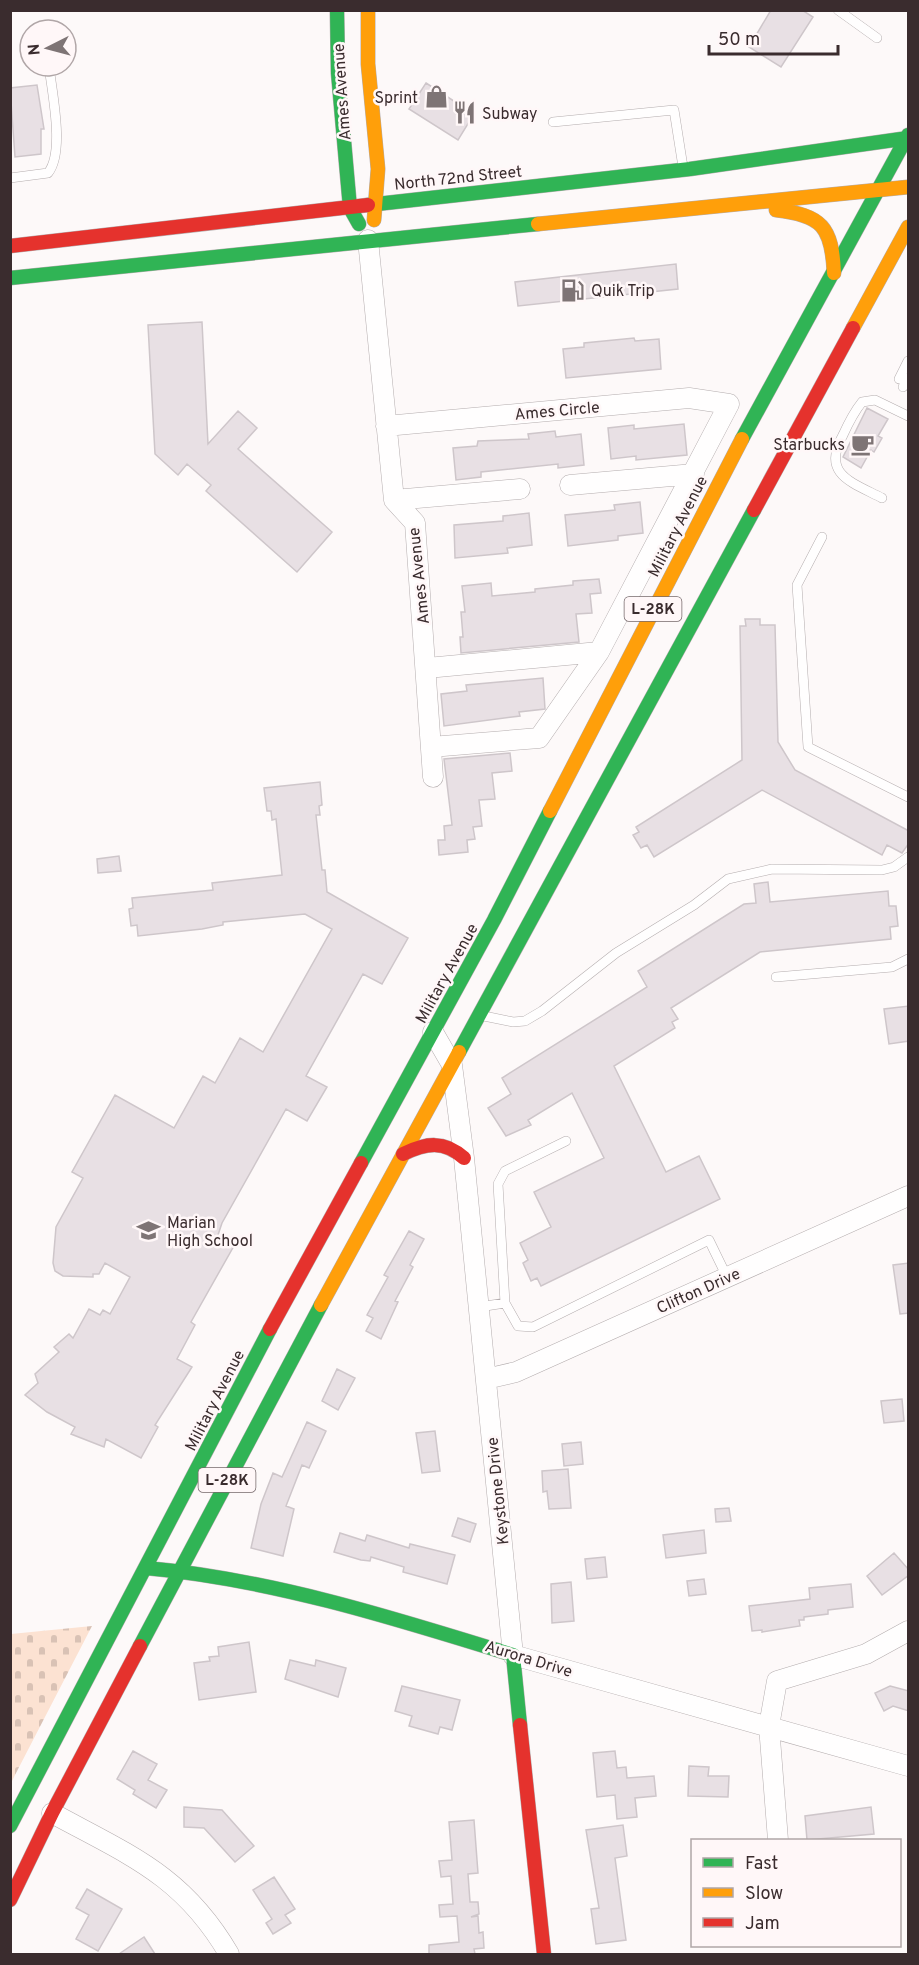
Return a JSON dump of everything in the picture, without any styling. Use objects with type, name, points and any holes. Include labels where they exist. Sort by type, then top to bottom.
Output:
[{"type":"main road","name":"Ames Avenue","points":[[338,10],[338,73],[350,208],[368,240]]},
{"type":"main road","name":"Ames Avenue","points":[[368,10],[368,60],[379,202],[368,240]]},
{"type":"main road","name":"North 72nd Street","points":[[10,246],[683,169],[908,137]]},
{"type":"main road","name":"Military Avenue","points":[[10,1900],[39,1806],[146,1568],[258,1352],[494,920],[714,491],[908,137]]},
{"type":"main road","points":[[10,278],[909,187]]},
{"type":"main road","points":[[716,205],[797,211],[819,219],[831,239],[834,273]]},
{"type":"main road","name":"Military Avenue","points":[[10,1826],[39,1806],[180,1570],[403,1154],[909,227]]},
{"type":"main road","points":[[403,1154],[430,1143],[450,1147],[464,1158]]},
{"type":"main road","name":"Aurora Drive","points":[[146,1568],[180,1570],[262,1585],[428,1628],[513,1655]]},
{"type":"main road","name":"Keystone Drive","points":[[513,1655],[544,1954]]},
{"type":"street","name":"Ames Avenue","points":[[368,240],[394,500],[415,523],[433,777]]},
{"type":"street","name":"Ames Circle","points":[[386,426],[689,398],[729,404],[694,474]]},
{"type":"street","points":[[570,485],[694,474]]},
{"type":"street","points":[[431,747],[539,738],[599,652],[694,474]]},
{"type":"street","points":[[394,500],[520,489]]},
{"type":"street","points":[[427,668],[599,652]]},
{"type":"street","name":"Keystone Drive","points":[[433,1032],[452,1065],[464,1158],[513,1655]]},
{"type":"street","name":"Clifton Drive","points":[[486,1379],[516,1372],[909,1196]]},
{"type":"street","points":[[778,1839],[769,1726],[777,1681],[866,1654],[909,1631]]},
{"type":"street","name":"Aurora Drive","points":[[513,1655],[909,1766]]},
{"type":"street","points":[[39,1806],[136,1857],[177,1886],[206,1917],[229,1954]]},
{"type":"lane","points":[[838,10],[877,38]]},
{"type":"lane","points":[[10,178],[48,173],[55,165],[56,142],[50,78]]},
{"type":"lane","points":[[553,122],[674,110],[683,169]]},
{"type":"lane","points":[[904,381],[909,361]]},
{"type":"lane","points":[[882,498],[840,472],[833,459],[835,449],[862,402],[875,400],[909,416]]},
{"type":"lane","points":[[822,537],[797,585],[808,747],[909,797]]},
{"type":"lane","points":[[479,1015],[513,1022],[525,1021],[542,1011],[615,953],[694,905],[728,879],[772,869],[882,870],[894,867],[908,859]]},
{"type":"lane","points":[[776,977],[892,967],[909,959]]},
{"type":"lane","points":[[566,1141],[505,1171],[498,1184],[505,1303],[518,1326],[532,1327],[709,1240],[727,1277]]},
{"type":"lane","points":[[478,1307],[505,1303]]},
{"type":"lane","points":[[13,1790],[39,1806]]},
{"type":"green space","points":[[92,1626],[15,1775],[11,1783],[11,1634]]},
{"type":"building","points":[[771,10],[802,10],[813,17],[781,67],[749,47]]},
{"type":"building","points":[[426,83],[474,114],[458,140],[409,109]]},
{"type":"building","points":[[37,85],[44,129],[41,129],[41,154],[15,157],[10,88]]},
{"type":"building","points":[[676,264],[678,289],[518,306],[515,282]]},
{"type":"building","points":[[202,322],[208,444],[238,411],[257,428],[238,449],[332,532],[297,572],[206,491],[211,485],[187,464],[178,475],[155,454],[148,325]]},
{"type":"building","points":[[634,338],[635,341],[659,339],[661,369],[566,378],[563,349],[584,347],[584,343]]},
{"type":"building","name":"Starbucks","points":[[867,408],[888,419],[878,436],[882,438],[874,452],[871,450],[861,468],[843,457]]},
{"type":"building","points":[[684,424],[687,455],[636,460],[636,456],[611,459],[608,428],[634,425],[634,429]]},
{"type":"building","points":[[555,431],[556,437],[581,434],[584,465],[558,468],[558,464],[481,472],[481,477],[456,480],[453,448],[477,446],[478,441],[529,439],[528,434]]},
{"type":"building","points":[[640,502],[643,533],[618,536],[618,540],[568,546],[565,515],[615,510],[614,505]]},
{"type":"building","points":[[529,513],[532,545],[507,548],[508,553],[455,558],[454,525],[503,521],[503,516]]},
{"type":"building","points":[[599,579],[601,593],[590,594],[592,613],[576,614],[579,642],[461,653],[460,637],[463,637],[461,612],[465,612],[462,586],[491,583],[492,596],[535,592],[535,589],[573,585],[573,581]]},
{"type":"building","points":[[745,619],[760,619],[760,625],[775,625],[778,742],[795,770],[909,831],[909,843],[902,853],[887,845],[882,855],[762,790],[654,857],[647,845],[641,848],[633,835],[639,832],[636,827],[742,760],[740,626],[746,626]]},
{"type":"building","points":[[543,678],[545,709],[519,712],[520,716],[444,726],[441,694],[467,691],[466,685]]},
{"type":"building","points":[[510,753],[512,771],[492,773],[495,799],[479,800],[482,826],[473,827],[475,839],[467,840],[468,852],[439,855],[438,840],[445,840],[444,826],[452,825],[444,759]]},
{"type":"building","points":[[320,782],[322,805],[319,806],[320,815],[316,815],[322,870],[325,870],[327,892],[408,938],[382,984],[363,974],[306,1076],[327,1087],[307,1121],[286,1109],[222,1223],[218,1235],[235,1244],[191,1322],[195,1325],[177,1359],[192,1367],[155,1425],[158,1427],[141,1458],[106,1439],[104,1447],[71,1434],[75,1427],[47,1412],[25,1395],[38,1383],[35,1374],[59,1352],[54,1347],[69,1334],[73,1338],[89,1309],[100,1315],[103,1310],[110,1314],[130,1277],[105,1263],[99,1274],[93,1274],[93,1277],[63,1276],[55,1271],[53,1263],[56,1227],[83,1178],[72,1172],[115,1095],[174,1128],[203,1076],[215,1083],[240,1038],[263,1052],[332,929],[305,914],[223,922],[223,925],[202,929],[138,936],[137,925],[131,926],[129,909],[133,908],[132,898],[213,890],[212,883],[282,875],[276,819],[272,820],[271,811],[267,811],[264,788]]},
{"type":"building","points":[[119,856],[121,871],[98,873],[97,859]]},
{"type":"building","points":[[768,882],[770,902],[888,891],[889,906],[896,906],[898,926],[890,927],[891,939],[760,952],[671,1008],[678,1019],[672,1022],[675,1028],[614,1066],[666,1172],[699,1156],[720,1199],[541,1286],[537,1278],[531,1281],[523,1263],[528,1260],[520,1243],[551,1227],[534,1192],[604,1158],[572,1093],[528,1120],[531,1125],[506,1136],[488,1108],[511,1094],[502,1078],[647,987],[638,971],[744,904],[756,903],[754,884]]},
{"type":"building","points":[[909,1006],[909,1041],[889,1044],[884,1009]]},
{"type":"building","points":[[409,1231],[424,1239],[410,1265],[413,1267],[395,1301],[398,1302],[381,1339],[366,1331],[373,1318],[367,1315],[388,1277],[384,1275]]},
{"type":"building","points":[[909,1263],[909,1313],[900,1314],[893,1265]]},
{"type":"building","points":[[337,1369],[355,1378],[338,1410],[322,1401]]},
{"type":"building","points":[[902,1399],[904,1421],[884,1423],[881,1401]]},
{"type":"building","points":[[307,1422],[326,1431],[309,1468],[302,1465],[286,1506],[294,1509],[283,1556],[251,1548],[261,1504],[273,1473],[282,1477]]},
{"type":"building","points":[[435,1431],[440,1471],[422,1473],[416,1433]]},
{"type":"building","points":[[581,1442],[583,1464],[564,1466],[562,1444]]},
{"type":"building","points":[[568,1469],[571,1508],[549,1509],[547,1491],[543,1492],[542,1471]]},
{"type":"building","points":[[729,1508],[731,1521],[716,1522],[715,1509]]},
{"type":"building","points":[[458,1518],[476,1524],[470,1542],[452,1536]]},
{"type":"building","points":[[704,1530],[706,1553],[666,1558],[663,1535]]},
{"type":"building","points":[[340,1533],[365,1541],[367,1535],[409,1548],[410,1544],[455,1555],[447,1584],[403,1572],[404,1567],[371,1557],[370,1561],[361,1560],[334,1552]]},
{"type":"building","points":[[894,1553],[909,1570],[909,1575],[882,1595],[867,1576]]},
{"type":"building","points":[[605,1557],[607,1577],[587,1579],[585,1559]]},
{"type":"building","points":[[704,1579],[706,1594],[689,1596],[687,1581]]},
{"type":"building","points":[[571,1582],[574,1621],[552,1623],[551,1584]]},
{"type":"building","points":[[851,1584],[853,1607],[828,1610],[828,1614],[804,1617],[804,1620],[799,1620],[800,1626],[762,1632],[762,1630],[752,1631],[749,1606],[810,1599],[809,1588]]},
{"type":"building","points":[[249,1642],[256,1692],[199,1700],[194,1663],[210,1661],[209,1657],[219,1656],[218,1647]]},
{"type":"building","points":[[290,1660],[315,1666],[316,1660],[346,1668],[338,1697],[285,1679]]},
{"type":"building","points":[[402,1686],[460,1700],[452,1730],[440,1727],[438,1734],[409,1726],[412,1716],[395,1711]]},
{"type":"building","points":[[890,1686],[909,1691],[909,1711],[893,1706],[884,1711],[875,1693]]},
{"type":"building","points":[[133,1751],[157,1764],[148,1780],[167,1790],[156,1808],[133,1794],[135,1790],[117,1779]]},
{"type":"building","points":[[615,1751],[617,1768],[626,1767],[627,1778],[654,1776],[656,1796],[635,1798],[637,1817],[617,1819],[615,1795],[597,1797],[593,1753]]},
{"type":"building","points":[[689,1766],[709,1767],[708,1776],[729,1776],[728,1797],[688,1796]]},
{"type":"building","points":[[184,1807],[222,1810],[254,1846],[235,1862],[204,1828],[184,1827]]},
{"type":"building","points":[[871,1807],[874,1834],[807,1839],[805,1816]]},
{"type":"building","points":[[474,1820],[478,1873],[468,1874],[470,1902],[478,1902],[479,1914],[471,1917],[478,1916],[479,1933],[483,1932],[484,1948],[474,1949],[475,1954],[429,1954],[429,1945],[459,1942],[457,1916],[440,1917],[439,1905],[453,1904],[451,1876],[441,1877],[439,1861],[452,1860],[449,1822]]},
{"type":"building","points":[[623,1825],[627,1856],[615,1858],[626,1940],[596,1944],[591,1909],[599,1908],[586,1830]]},
{"type":"building","points":[[274,1877],[295,1909],[285,1915],[291,1923],[273,1934],[266,1923],[272,1919],[253,1890]]},
{"type":"building","points":[[87,1889],[122,1909],[98,1951],[76,1939],[89,1915],[76,1908]]},
{"type":"building","points":[[144,1937],[155,1954],[119,1954]]},
{"type":"traffic: fast","points":[[337,10],[338,73],[350,208],[359,224]]},
{"type":"traffic: fast","points":[[742,439],[908,135]]},
{"type":"traffic: fast","points":[[368,205],[690,169],[908,138]]},
{"type":"traffic: fast","points":[[10,278],[538,224]]},
{"type":"traffic: fast","points":[[459,1052],[754,510]]},
{"type":"traffic: fast","points":[[361,1163],[494,920],[550,811]]},
{"type":"traffic: fast","points":[[140,1646],[321,1305]]},
{"type":"traffic: fast","points":[[10,1826],[270,1329]]},
{"type":"traffic: fast","points":[[146,1568],[192,1573],[285,1591],[377,1614],[513,1655],[520,1725]]},
{"type":"traffic: slow","points":[[368,10],[368,64],[378,169],[374,220]]},
{"type":"traffic: slow","points":[[538,224],[908,187]]},
{"type":"traffic: slow","points":[[776,210],[804,215],[822,226],[831,244],[834,273]]},
{"type":"traffic: slow","points":[[853,328],[908,227]]},
{"type":"traffic: slow","points":[[550,811],[742,439]]},
{"type":"traffic: slow","points":[[321,1305],[459,1052]]},
{"type":"traffic: jam","points":[[10,246],[368,205]]},
{"type":"traffic: jam","points":[[754,510],[853,328]]},
{"type":"traffic: jam","points":[[403,1154],[419,1147],[435,1145],[449,1148],[464,1158]]},
{"type":"traffic: jam","points":[[270,1329],[361,1163]]},
{"type":"traffic: jam","points":[[10,1900],[52,1813],[140,1646]]},
{"type":"traffic: jam","points":[[520,1725],[544,1954]]},
{"type":"place","name":"Sprint","points":[[436,97]]},
{"type":"place","name":"Subway","points":[[464,113]]},
{"type":"place","name":"Quik Trip","points":[[573,290]]},
{"type":"place","name":"Starbucks","points":[[863,444]]},
{"type":"place","name":"Marian High School","points":[[149,1231]]}]
